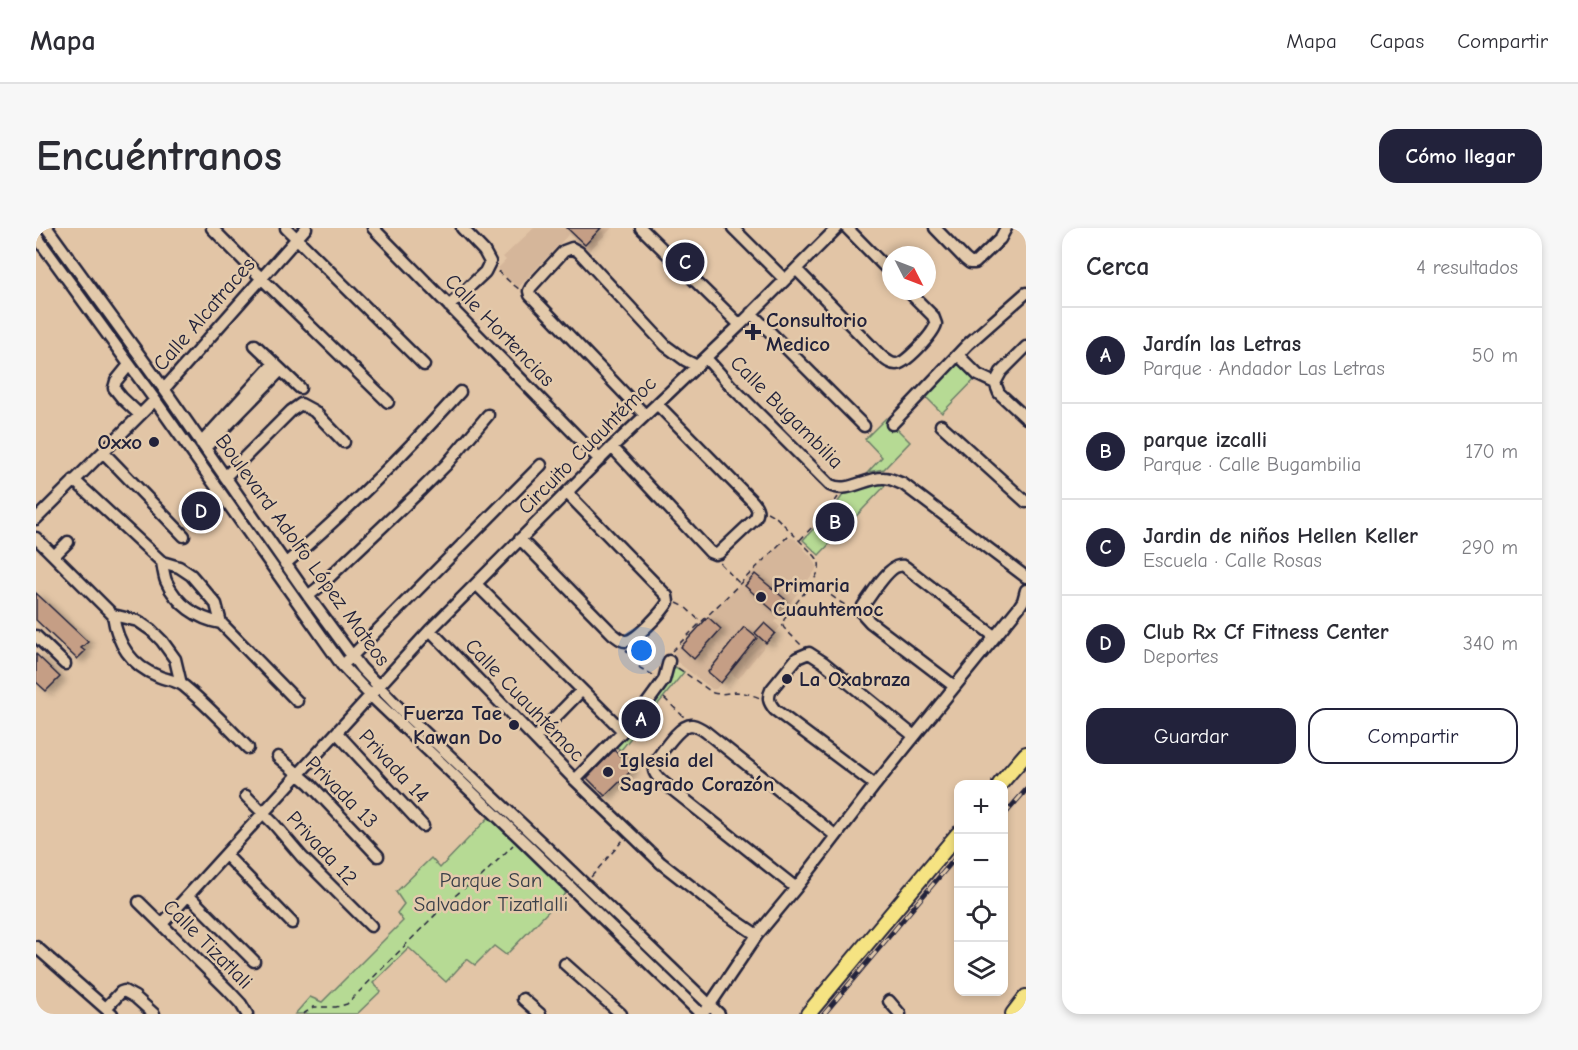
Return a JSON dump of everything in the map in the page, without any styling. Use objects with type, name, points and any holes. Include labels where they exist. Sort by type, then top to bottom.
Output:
[{"type":"main road","points":[[1003,780],[1026,754]]},
{"type":"main road","points":[[808,1014],[954,839]]},
{"type":"main road","points":[[1013,1014],[1026,997]]},
{"type":"street","name":"Boulevard Adolfo López Mateos","points":[[47,228],[164,389],[285,564],[352,656],[374,691],[538,856],[705,1011],[718,1014]]},
{"type":"street","points":[[212,228],[388,402]]},
{"type":"street","points":[[286,228],[424,365]]},
{"type":"street","name":"Calle Alcatraces","points":[[164,389],[306,228]]},
{"type":"street","name":"Calle Hortencias","points":[[373,228],[600,460]]},
{"type":"street","points":[[449,306],[485,272],[490,262],[484,251],[462,228]]},
{"type":"street","points":[[641,228],[740,325]]},
{"type":"street","points":[[733,228],[784,280]]},
{"type":"street","points":[[847,228],[882,264]]},
{"type":"street","points":[[935,228],[970,263],[975,263],[1000,239],[1006,228]]},
{"type":"street","name":"Circuito Cuauhtémoc","points":[[374,691],[430,630],[612,447],[796,269],[830,230]]},
{"type":"street","name":"Boulevard Adolfo López Mateos","points":[[36,236],[342,665],[374,691],[585,884],[705,1011]]},
{"type":"street","points":[[645,415],[534,300],[529,291],[564,251],[572,248],[575,250],[666,346],[697,366]]},
{"type":"street","points":[[796,269],[879,354],[893,364],[904,361],[931,334],[936,324],[933,316],[917,300]]},
{"type":"street","points":[[892,424],[958,355],[1026,293]]},
{"type":"street","points":[[751,313],[864,426]]},
{"type":"street","points":[[255,345],[300,388]]},
{"type":"street","points":[[995,383],[1000,372],[1026,348]]},
{"type":"street","points":[[958,355],[978,375],[995,383],[999,393],[1026,418]]},
{"type":"street","name":"Calle Bugambilia","points":[[706,358],[826,482],[835,488],[844,488],[883,478],[903,484],[1026,577]]},
{"type":"street","points":[[129,365],[116,381],[114,388],[140,415]]},
{"type":"street","points":[[203,446],[277,366]]},
{"type":"street","points":[[285,564],[380,477],[460,392]]},
{"type":"street","points":[[36,519],[155,400]]},
{"type":"street","points":[[225,477],[291,411],[301,404],[314,411],[344,442]]},
{"type":"street","points":[[612,447],[707,549],[715,554],[724,549],[755,519],[758,510],[753,502],[657,404]]},
{"type":"street","points":[[308,596],[422,490],[488,415]]},
{"type":"street","points":[[940,425],[1026,502]]},
{"type":"street","points":[[103,452],[184,536]]},
{"type":"street","points":[[342,665],[541,465]]},
{"type":"street","points":[[74,480],[162,562],[179,567],[191,575],[216,604],[221,623],[297,701]]},
{"type":"street","points":[[520,539],[613,634],[623,641],[635,638],[662,612],[668,602],[663,592],[567,493]]},
{"type":"street","points":[[36,538],[113,615],[138,621],[162,641],[179,668],[181,684]]},
{"type":"street","points":[[54,556],[68,542]]},
{"type":"street","points":[[162,562],[165,580],[185,606],[208,621],[221,623]]},
{"type":"street","points":[[954,686],[861,612],[889,571],[903,566],[994,636]]},
{"type":"street","points":[[476,584],[623,731]]},
{"type":"street","points":[[705,1011],[757,935],[1019,607],[1026,590]]},
{"type":"street","points":[[113,615],[119,642],[137,663],[156,676],[181,684],[248,748]]},
{"type":"street","name":"Calle Cuauhtémoc","points":[[430,630],[575,780],[661,863],[757,935]]},
{"type":"street","points":[[36,636],[65,664]]},
{"type":"street","points":[[875,785],[775,710],[768,695],[790,666],[797,658],[809,653],[914,736]]},
{"type":"street","points":[[575,780],[623,731],[657,691],[664,680],[669,661]]},
{"type":"street","points":[[535,738],[582,690]]},
{"type":"street","points":[[162,924],[374,691]]},
{"type":"street","points":[[796,888],[663,783],[653,772],[656,760],[673,739],[687,726],[692,725],[706,732],[836,836]]},
{"type":"street","name":"Privada 14","points":[[337,733],[423,826]]},
{"type":"street","name":"Privada 13","points":[[278,757],[323,797],[378,856]]},
{"type":"street","name":"Privada 12","points":[[246,795],[302,857],[371,926]]},
{"type":"street","points":[[538,856],[547,848]]},
{"type":"street","points":[[226,855],[292,923]]},
{"type":"street","points":[[189,896],[254,961]]},
{"type":"street","name":"Calle Tizatlali","points":[[139,902],[228,990],[247,1014]]},
{"type":"street","points":[[36,947],[109,1011],[120,992],[124,991],[135,997],[154,1014]]},
{"type":"street","points":[[565,964],[621,1014]]},
{"type":"street","points":[[524,999],[540,1014]]},
{"type":"street","points":[[889,1001],[900,1014]]},
{"type":"path","points":[[490,262],[517,288],[529,291]]},
{"type":"path","points":[[799,541],[831,507],[844,488]]},
{"type":"path","points":[[758,510],[766,511],[776,517],[818,560],[819,571],[782,624],[809,653]]},
{"type":"path","points":[[769,701],[744,693],[713,693],[669,661],[672,651],[791,533]]},
{"type":"path","points":[[715,554],[721,565],[740,584]]},
{"type":"path","points":[[812,582],[840,602],[861,612]]},
{"type":"path","points":[[668,599],[685,607],[701,622]]},
{"type":"path","points":[[623,641],[626,651],[640,668],[664,680]]},
{"type":"path","points":[[657,691],[692,725]]},
{"type":"path","points":[[611,743],[634,764],[653,772]]},
{"type":"path","points":[[585,884],[630,833]]},
{"type":"path","points":[[303,1014],[314,1007],[336,1007],[346,1004],[449,901],[463,888],[477,881],[520,838]]},
{"type":"shaded area","points":[[534,228],[612,228],[588,252],[569,234],[518,288],[497,269],[506,260],[503,257]]},
{"type":"shaded area","name":"Primaria Cuauhtemoc","points":[[795,539],[814,560],[817,566],[815,571],[775,622],[780,627],[738,679],[730,672],[716,689],[712,689],[676,661],[673,656],[674,651],[783,541]]},
{"type":"green space","points":[[958,356],[978,376],[942,413],[922,393]]},
{"type":"green space","points":[[886,418],[910,442],[884,469],[868,472],[882,457],[865,439]]},
{"type":"green space","points":[[882,482],[885,486],[819,555],[803,540],[845,492]]},
{"type":"green space","points":[[670,664],[684,672],[621,750],[612,744]]},
{"type":"green space","name":"Parque San Salvador Tizatlalli","points":[[491,815],[566,893],[506,955],[494,946],[475,965],[467,959],[446,982],[409,948],[373,983],[381,991],[357,1014],[295,1014],[310,997],[322,1002],[403,921],[397,913],[404,904],[396,892],[431,858],[440,868]]},
{"type":"building","points":[[567,228],[601,228],[585,245]]},
{"type":"building","points":[[755,574],[785,599],[775,612],[745,586]]},
{"type":"building","points":[[36,593],[88,642],[81,648],[85,651],[77,659],[36,620]]},
{"type":"building","points":[[708,617],[721,629],[694,659],[681,647]]},
{"type":"building","points":[[764,623],[775,633],[766,643],[755,633]]},
{"type":"building","points":[[744,627],[757,638],[721,683],[708,672]]},
{"type":"building","points":[[36,654],[60,677],[46,691],[36,682]]},
{"type":"building","name":"Iglesia del Sagrado Corazón","points":[[614,750],[633,769],[605,796],[587,778]]},
{"type":"railway","points":[[1008,810],[1026,790]]},
{"type":"railway","points":[[824,1014],[954,860]]},
{"type":"place","name":"Jardin de niños Hellen Keller","points":[[685,262]]},
{"type":"place","name":"Consultorio Medico","points":[[753,332]]},
{"type":"place","name":"Oxxo","points":[[154,442]]},
{"type":"place","name":"Club Rx Cf Fitness Center","points":[[201,511]]},
{"type":"place","name":"parque izcalli","points":[[835,522]]},
{"type":"place","name":"Primaria Cuauhtemoc","points":[[761,597]]},
{"type":"place","name":"La Oxabraza","points":[[787,679]]},
{"type":"place","name":"Jardín las Letras","points":[[641,719]]},
{"type":"place","name":"Fuerza Tae Kawan Do","points":[[514,725]]},
{"type":"place","name":"Iglesia del Sagrado Corazón","points":[[608,772]]}]
